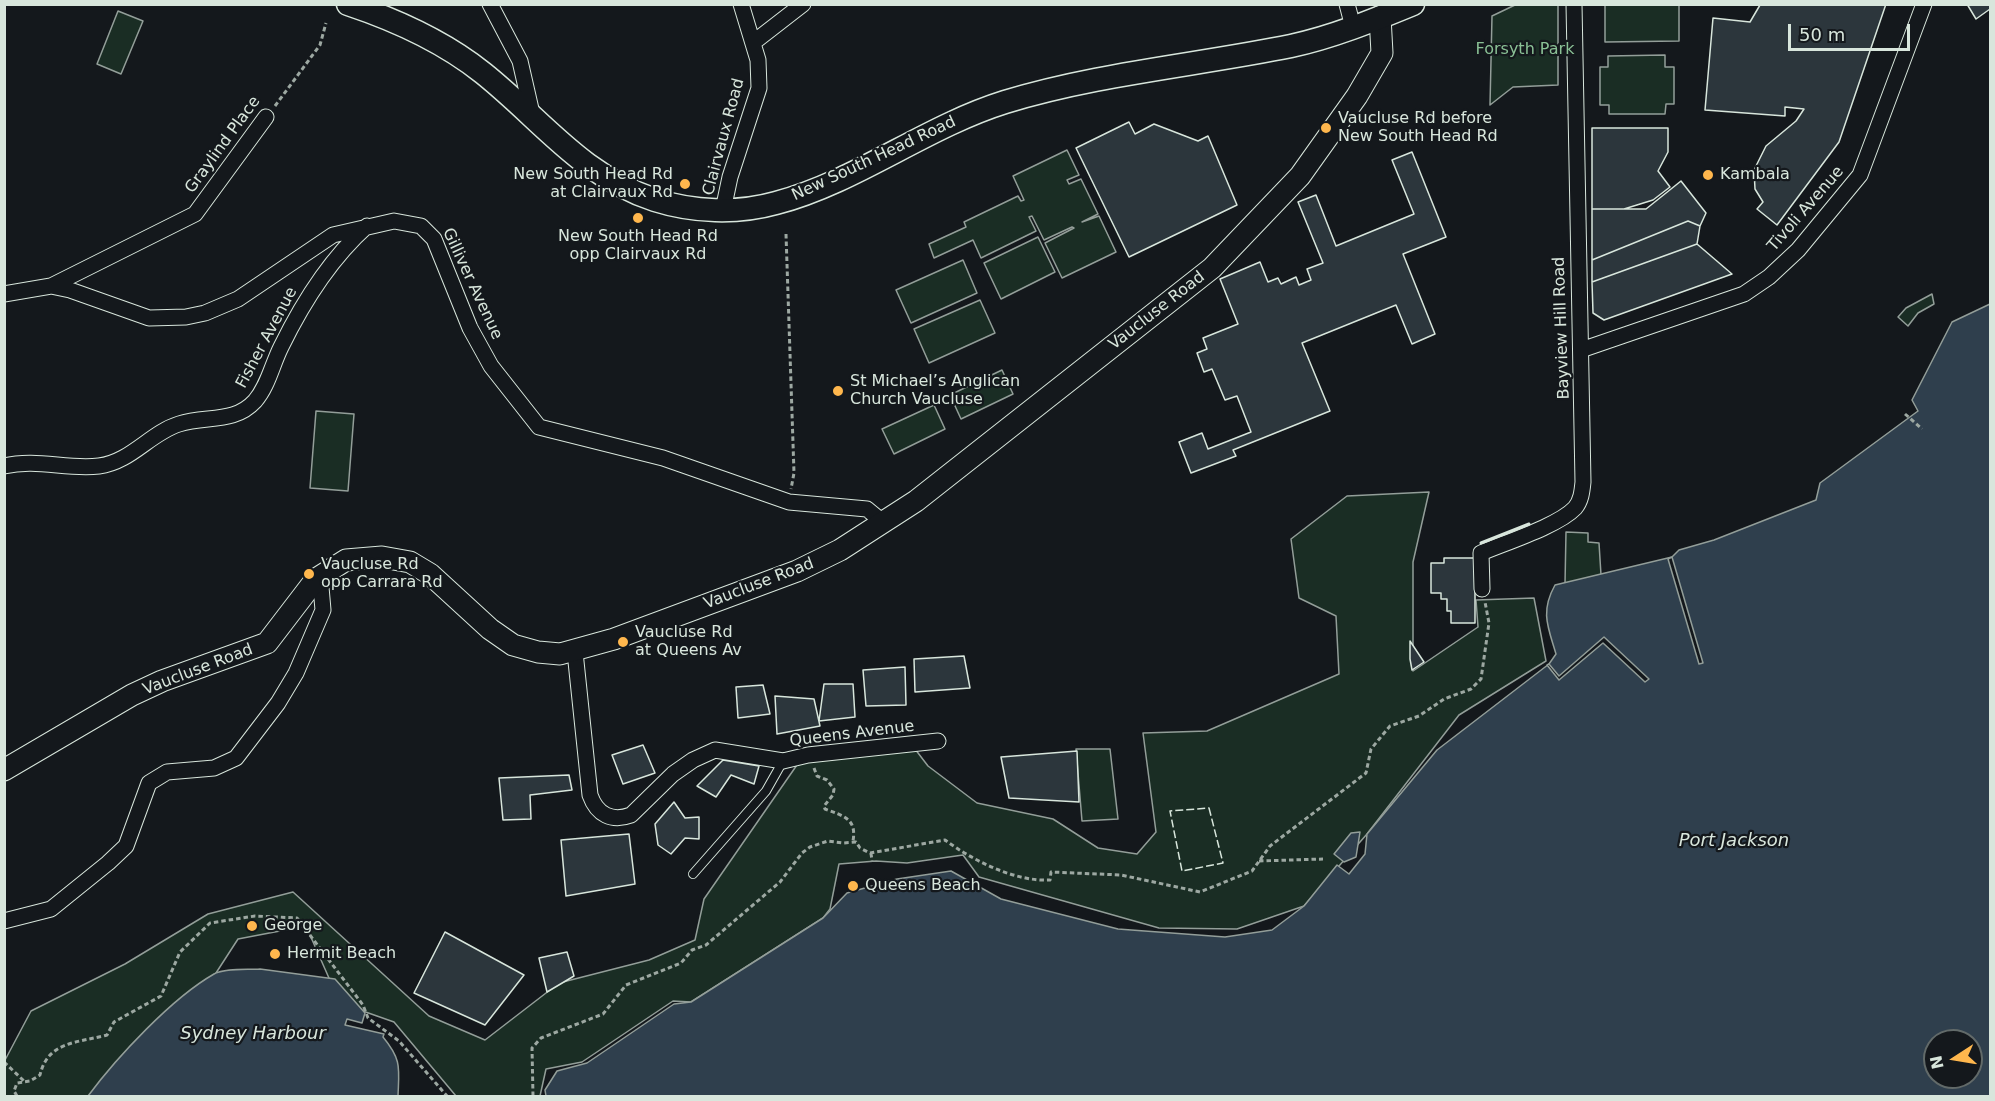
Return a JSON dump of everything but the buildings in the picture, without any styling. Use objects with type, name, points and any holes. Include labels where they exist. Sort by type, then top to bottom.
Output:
[{"type":"main road","name":"New South Head Road","points":[[348,4],[410,28],[455,53],[485,74],[574,156],[609,181],[658,201],[694,209],[723,210],[775,204],[812,191],[928,132],[1006,102],[1066,87],[1294,45],[1353,27],[1413,4]]},
{"type":"street","points":[[490,4],[520,61],[533,118]]},
{"type":"street","name":"Clairvaux Road","points":[[723,210],[730,177],[759,88],[754,42],[741,4]]},
{"type":"street","points":[[754,42],[802,4]]},
{"type":"street","points":[[1347,4],[1353,27]]},
{"type":"street","name":"Bayview Hill Road","points":[[1482,589],[1481,553],[1564,517],[1576,507],[1581,497],[1581,350],[1574,4]]},
{"type":"street","name":"Tivoli Avenue","points":[[1581,350],[1744,294],[1769,277],[1798,250],[1860,175],[1924,4]]},
{"type":"street","name":"Vaucluse Road","points":[[4,770],[132,695],[162,681],[267,643],[316,579],[346,560],[357,557],[382,557],[410,562],[430,574],[490,629],[513,645],[549,654],[575,652],[797,571],[840,550],[916,501],[1192,285],[1233,247],[1300,176],[1370,77],[1382,53],[1380,17]]},
{"type":"street","name":"Graylind Place","points":[[51,286],[195,214],[266,117]]},
{"type":"street","name":"Gilliver Avenue","points":[[4,294],[51,286],[87,296],[141,316],[168,319],[186,317],[238,298],[333,235],[367,226],[405,222],[421,226],[429,231],[470,328],[491,366],[539,427],[663,459],[789,502],[867,508],[884,523]]},
{"type":"street","name":"Fisher Avenue","points":[[4,466],[36,462],[71,467],[103,466],[132,453],[158,434],[180,423],[223,419],[246,409],[263,389],[280,350],[315,289],[341,252],[367,226]]},
{"type":"street","points":[[4,921],[51,909],[126,846],[149,783],[167,772],[214,768],[237,758],[278,703],[306,652],[323,610],[321,587],[316,579]]},
{"type":"street","name":"Queens Avenue","points":[[575,652],[590,795],[594,806],[607,816],[624,818],[632,815],[673,774],[693,760],[715,750],[783,761],[808,755],[938,741]]},
{"type":"lane","points":[[693,874],[766,791],[783,761]]},
{"type":"path","name":"Graylind Place","points":[[266,117],[320,45],[326,23]]},
{"type":"path","points":[[786,234],[794,473],[789,502]]},
{"type":"path","points":[[1905,414],[1922,429]]},
{"type":"path","points":[[533,1096],[532,1048],[541,1038],[603,1014],[620,990],[662,969],[681,963],[692,950],[711,942],[780,882],[802,854],[828,841],[843,843],[853,841],[871,853],[945,840],[957,849],[1010,874],[1033,881],[1050,880],[1051,872],[1121,875],[1200,892],[1252,871],[1270,846],[1366,773],[1371,749],[1390,726],[1419,716],[1458,692],[1471,689],[1481,679],[1489,623],[1482,589]]},
{"type":"path","points":[[808,755],[817,776],[828,780],[834,789],[833,795],[824,806],[825,810],[843,814],[850,820],[854,826],[853,841]]},
{"type":"path","points":[[871,853],[872,861]]},
{"type":"path","points":[[1259,861],[1323,860]]},
{"type":"path","points":[[16,1096],[14,1091],[17,1083],[40,1075],[44,1060],[53,1050],[107,1035],[114,1022],[160,996],[180,952],[210,923],[255,916],[297,918],[363,1005],[368,1018],[399,1041],[447,1096]]},
{"type":"path","points":[[4,1062],[25,1082]]},
{"type":"green space","name":"Forsyth Park","points":[[1515,5],[1558,5],[1558,85],[1513,87],[1490,105],[1492,16]]},
{"type":"green space","points":[[1605,5],[1679,5],[1679,41],[1605,42]]},
{"type":"green space","points":[[118,11],[143,21],[121,74],[97,64]]},
{"type":"green space","points":[[1665,55],[1665,67],[1674,67],[1674,104],[1666,104],[1665,114],[1609,114],[1609,105],[1600,105],[1600,67],[1608,67],[1608,56]]},
{"type":"green space","points":[[1067,150],[1079,175],[1067,180],[1069,184],[1081,179],[1098,214],[1082,222],[1099,216],[1116,252],[1062,278],[1045,243],[1074,228],[1044,240],[1032,216],[1029,217],[1036,231],[981,258],[973,240],[934,258],[929,244],[966,227],[964,222],[1018,196],[1021,201],[1024,200],[1013,176]]},
{"type":"green space","points":[[1038,237],[1055,272],[1001,299],[984,263]]},
{"type":"green space","points":[[963,260],[977,293],[911,323],[896,290]]},
{"type":"green space","points":[[1932,294],[1934,304],[1918,313],[1908,326],[1898,317],[1906,308]]},
{"type":"green space","points":[[980,300],[995,333],[929,363],[914,329]]},
{"type":"green space","points":[[1002,370],[1013,394],[961,419],[950,395]]},
{"type":"green space","points":[[934,405],[945,429],[894,454],[882,429]]},
{"type":"green space","points":[[316,411],[354,414],[348,491],[310,488]]},
{"type":"green space","points":[[1429,492],[1413,562],[1413,671],[1478,627],[1476,600],[1534,598],[1546,661],[1459,715],[1367,834],[1304,906],[1237,929],[1159,928],[979,877],[963,855],[907,863],[876,861],[839,864],[830,909],[823,918],[691,1002],[673,1001],[582,1062],[546,1069],[540,1096],[456,1096],[394,1022],[340,1003],[306,926],[238,939],[216,973],[173,1006],[96,1096],[5,1096],[4,1062],[31,1011],[125,964],[208,914],[293,892],[429,1016],[485,1040],[559,983],[649,960],[695,940],[704,899],[799,762],[915,749],[928,766],[977,803],[1053,819],[1098,848],[1137,854],[1156,832],[1143,733],[1207,731],[1339,674],[1336,616],[1299,598],[1291,539],[1347,496]]},
{"type":"green space","points":[[1566,532],[1588,533],[1588,542],[1599,543],[1601,575],[1565,584]]},
{"type":"green space","points":[[1076,749],[1110,749],[1118,819],[1082,821]]},
{"type":"water","name":"Port Jackson","points":[[1990,304],[1990,1096],[546,1096],[545,1090],[557,1071],[587,1063],[674,1004],[691,1002],[823,918],[847,893],[897,879],[951,871],[1001,899],[1118,929],[1225,937],[1272,930],[1304,906],[1337,865],[1349,874],[1365,854],[1367,834],[1437,750],[1549,664],[1556,654],[1547,620],[1548,603],[1555,585],[1672,557],[1679,550],[1714,540],[1816,500],[1820,483],[1918,411],[1912,400],[1952,322]]},
{"type":"water","points":[[1360,832],[1356,857],[1344,862],[1334,854],[1351,833]]},
{"type":"water","name":"Sydney Harbour","points":[[260,969],[335,979],[365,1013],[362,1023],[347,1019],[345,1025],[384,1034],[383,1037],[394,1052],[398,1065],[398,1096],[88,1096],[146,1029],[198,985],[219,972]]},
{"type":"pier","points":[[1672,557],[1703,663],[1699,664],[1668,559]]},
{"type":"pier","points":[[1604,637],[1649,679],[1645,682],[1603,643],[1559,680],[1547,665],[1549,664],[1559,676]]},
{"type":"fence","points":[[1209,808],[1223,863],[1182,871],[1170,811],[1209,808]]},
{"type":"wall","points":[[1481,543],[1529,524]]},
{"type":"place","name":"Vaucluse Rd before New South Head Rd","points":[[1326,128]]},
{"type":"place","name":"Kambala","points":[[1708,175]]},
{"type":"place","name":"New South Head Rd at Clairvaux Rd","points":[[685,184]]},
{"type":"place","name":"New South Head Rd opp Clairvaux Rd","points":[[638,218]]},
{"type":"place","name":"St Michael’s Anglican Church Vaucluse","points":[[838,391]]},
{"type":"place","name":"Vaucluse Rd opp Carrara Rd","points":[[309,574]]},
{"type":"place","name":"Vaucluse Rd at Queens Av","points":[[623,642]]},
{"type":"place","name":"Queens Beach","points":[[853,886]]},
{"type":"place","name":"George","points":[[252,926]]},
{"type":"place","name":"Hermit Beach","points":[[275,954]]}]
